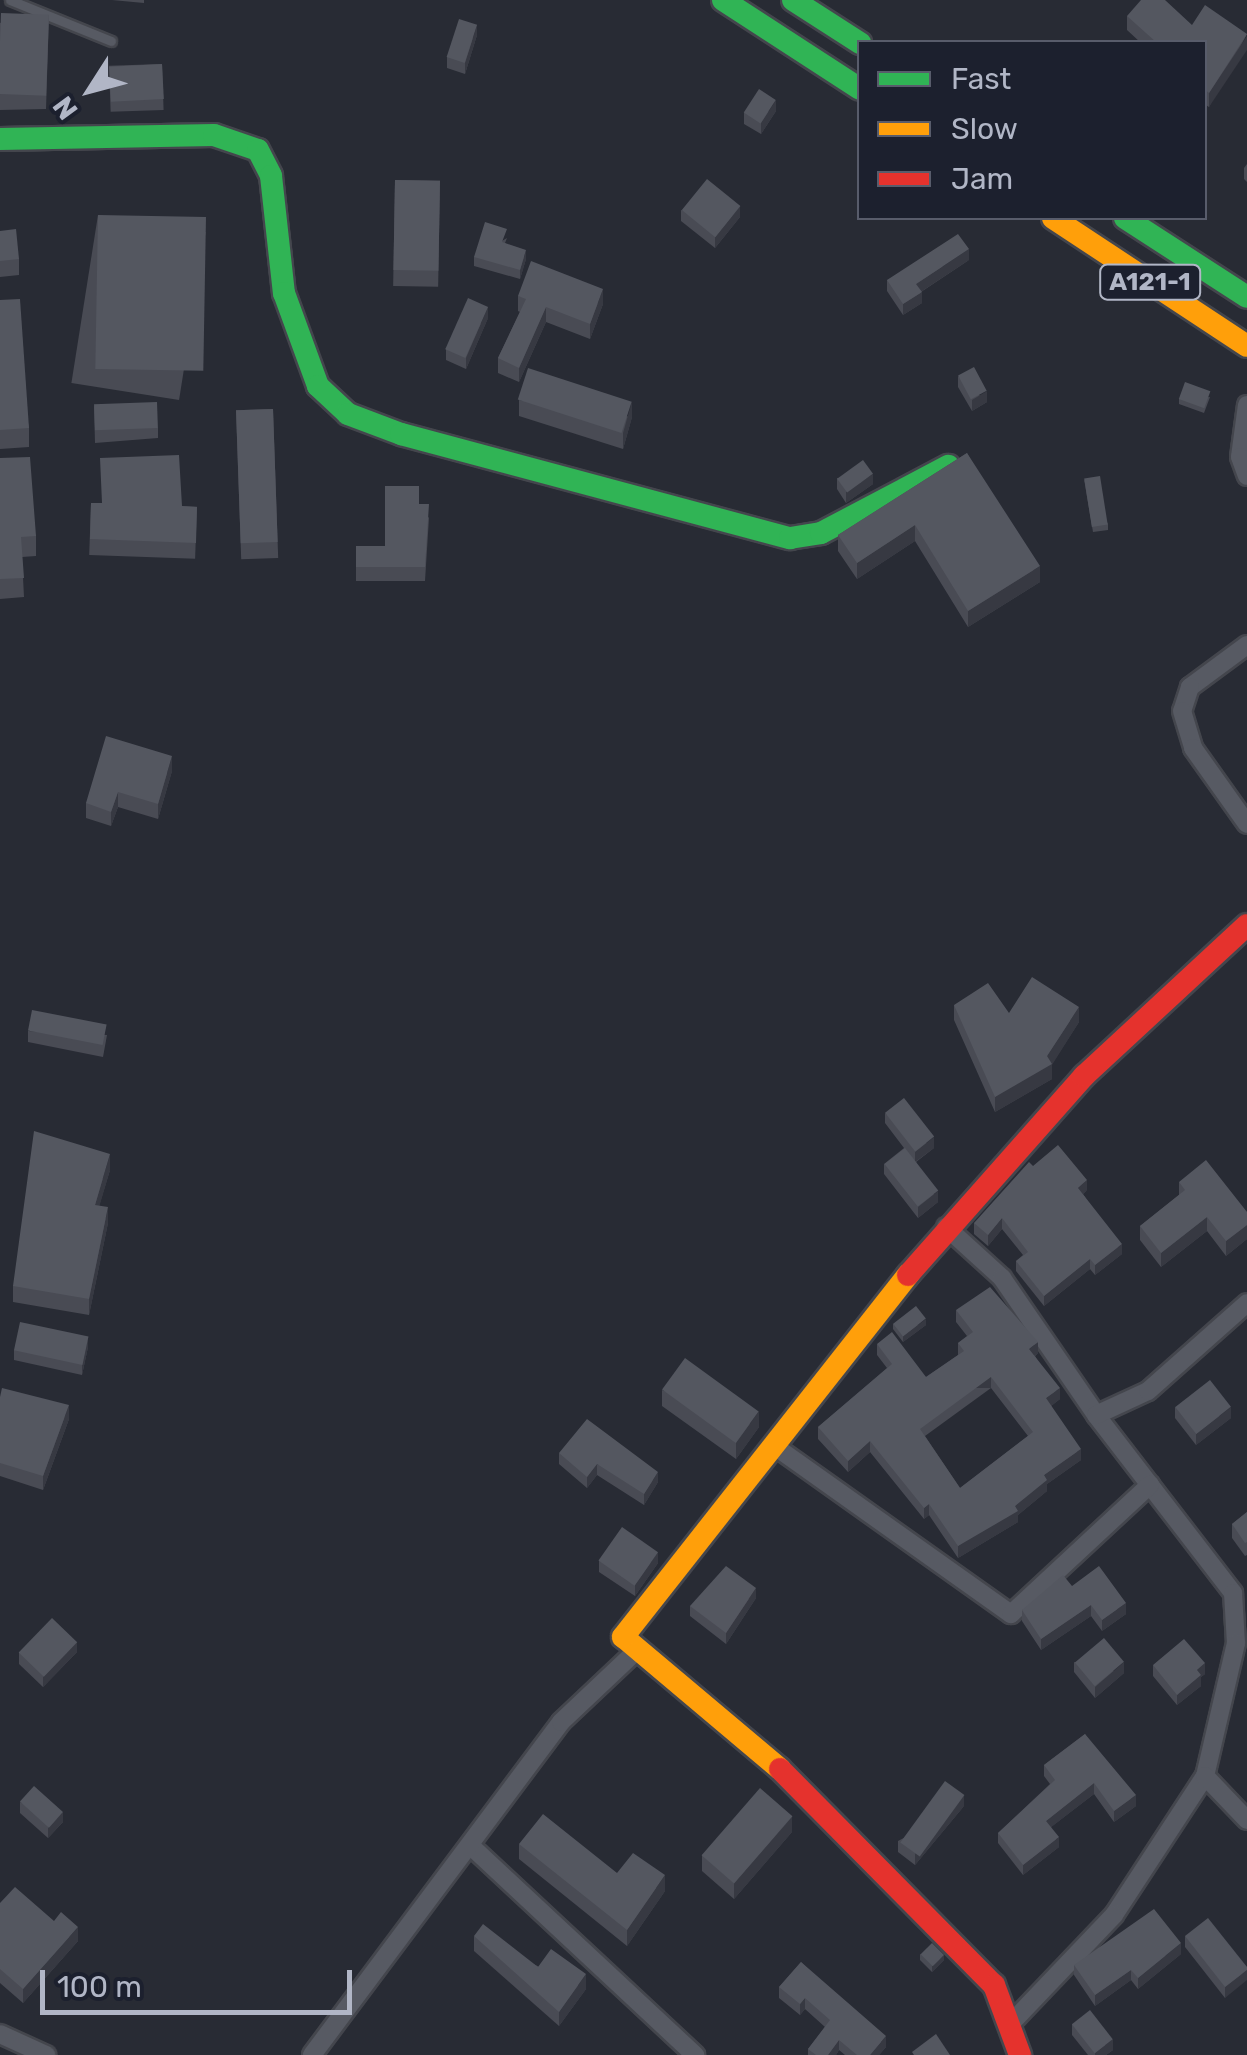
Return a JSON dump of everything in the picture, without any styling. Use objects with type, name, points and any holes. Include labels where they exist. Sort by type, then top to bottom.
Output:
[{"type":"main road","points":[[723,0],[857,88]]},
{"type":"main road","points":[[794,0],[857,41]]},
{"type":"main road","points":[[0,139],[214,135],[258,150],[271,176],[284,293],[318,386],[348,414],[401,434],[790,538],[820,533],[948,466]]},
{"type":"main road","name":"A121-1","points":[[1056,220],[1247,346]]},
{"type":"main road","name":"A121-1","points":[[1128,220],[1247,297]]},
{"type":"main road","points":[[1020,2055],[1012,2022],[994,1985],[970,1958],[763,1752],[635,1652],[623,1637],[946,1226],[1084,1076],[1247,926]]},
{"type":"street","points":[[1247,405],[1240,457],[1247,476]]},
{"type":"street","points":[[1247,645],[1190,687],[1182,711],[1193,748],[1247,824]]},
{"type":"street","points":[[946,1226],[1002,1278],[1096,1415],[1233,1593],[1236,1644],[1204,1776],[1114,1916],[1012,2022]]},
{"type":"street","points":[[1096,1415],[1148,1391],[1247,1303]]},
{"type":"street","points":[[773,1445],[1011,1614],[1150,1485]]},
{"type":"street","points":[[312,2055],[473,1848],[562,1722],[635,1652]]},
{"type":"street","points":[[1204,1776],[1247,1820]]},
{"type":"street","points":[[473,1848],[695,2055]]},
{"type":"street","points":[[0,2034],[25,2050],[46,2055]]},
{"type":"lane","points":[[10,0],[110,41]]},
{"type":"building","points":[[1141,0],[1165,0],[1192,25],[1205,5],[1247,34],[1209,93],[1207,40],[1154,40],[1127,16]]},
{"type":"building","points":[[1,13],[49,15],[46,96],[0,94]]},
{"type":"building","points":[[459,19],[477,25],[465,63],[447,57]]},
{"type":"building","points":[[162,64],[164,99],[111,102],[109,67]]},
{"type":"building","points":[[759,89],[776,100],[761,123],[744,112]]},
{"type":"building","points":[[707,179],[740,206],[715,237],[682,210]]},
{"type":"building","points":[[395,180],[440,181],[438,271],[393,270]]},
{"type":"building","points":[[98,215],[206,217],[203,371],[95,369]]},
{"type":"building","points":[[485,222],[507,229],[502,242],[526,250],[520,270],[474,257]]},
{"type":"building","points":[[16,229],[19,259],[0,261],[0,231]]},
{"type":"building","points":[[958,234],[969,249],[916,284],[922,292],[903,304],[887,280]]},
{"type":"building","points":[[531,261],[603,289],[590,324],[546,307],[519,368],[498,358],[526,299],[518,296]]},
{"type":"building","points":[[468,298],[488,307],[465,358],[445,349]]},
{"type":"building","points":[[20,299],[29,428],[0,430],[0,300]]},
{"type":"building","points":[[974,367],[987,391],[971,399],[958,375]]},
{"type":"building","points":[[528,368],[632,402],[621,433],[518,399]]},
{"type":"building","points":[[1185,382],[1210,391],[1204,408],[1179,399]]},
{"type":"building","points":[[157,402],[158,428],[95,430],[94,404]]},
{"type":"building","points":[[273,409],[278,542],[241,543],[236,410]]},
{"type":"building","points":[[967,453],[1040,566],[968,611],[915,525],[857,563],[838,535]]},
{"type":"building","points":[[179,455],[182,506],[197,507],[196,543],[90,539],[91,503],[102,503],[100,458]]},
{"type":"building","points":[[30,457],[36,536],[21,537],[24,578],[0,579],[0,458]]},
{"type":"building","points":[[863,460],[873,474],[847,493],[837,479]]},
{"type":"building","points":[[1100,476],[1108,524],[1092,527],[1084,479]]},
{"type":"building","points":[[385,486],[419,486],[419,504],[429,504],[425,567],[356,567],[356,546],[385,546]]},
{"type":"building","points":[[106,736],[172,756],[158,804],[118,792],[111,812],[86,803]]},
{"type":"building","points":[[1032,977],[1079,1007],[1047,1056],[1052,1064],[995,1097],[954,1005],[988,983],[1009,1013]]},
{"type":"building","points":[[32,1010],[107,1025],[103,1045],[28,1031]]},
{"type":"building","points":[[904,1098],[934,1137],[915,1151],[885,1113]]},
{"type":"building","points":[[34,1131],[110,1154],[95,1205],[108,1207],[89,1299],[13,1286]]},
{"type":"building","points":[[1058,1145],[1087,1180],[1078,1188],[1122,1244],[1095,1265],[1090,1259],[1044,1296],[1016,1261],[1028,1252],[1002,1218],[988,1235],[974,1223],[1029,1162],[1033,1166]]},
{"type":"building","points":[[905,1148],[938,1191],[918,1207],[885,1164]]},
{"type":"building","points":[[1206,1160],[1247,1212],[1247,1225],[1226,1241],[1207,1217],[1161,1253],[1140,1226],[1185,1190],[1179,1182]]},
{"type":"building","points":[[990,1287],[1038,1342],[1029,1349],[1060,1388],[1046,1398],[1081,1449],[1044,1475],[1047,1480],[1015,1506],[1018,1511],[958,1546],[929,1504],[924,1508],[870,1441],[848,1461],[818,1427],[892,1364],[877,1344],[892,1332],[926,1377],[964,1351],[958,1343],[973,1332],[956,1310]],"holes":[[[991,1377],[1033,1432],[960,1488],[920,1429]]]},
{"type":"building","points":[[916,1306],[926,1319],[903,1336],[893,1324]]},
{"type":"building","points":[[20,1322],[88,1337],[82,1365],[14,1350]]},
{"type":"building","points":[[685,1358],[759,1411],[736,1443],[662,1390]]},
{"type":"building","points":[[1210,1380],[1231,1407],[1196,1434],[1175,1407]]},
{"type":"building","points":[[2,1388],[69,1405],[43,1476],[0,1463]]},
{"type":"building","points":[[587,1419],[658,1472],[644,1494],[597,1464],[587,1477],[559,1453]]},
{"type":"building","points":[[1247,1512],[1247,1542],[1245,1543],[1232,1524]]},
{"type":"building","points":[[622,1527],[658,1552],[635,1586],[598,1561]]},
{"type":"building","points":[[726,1566],[756,1588],[726,1633],[690,1606]]},
{"type":"building","points":[[1099,1566],[1126,1603],[1102,1620],[1091,1605],[1041,1639],[1022,1610],[1063,1575],[1072,1586]]},
{"type":"building","points":[[52,1618],[77,1642],[44,1677],[19,1653]]},
{"type":"building","points":[[1104,1638],[1124,1662],[1095,1686],[1075,1662]]},
{"type":"building","points":[[1184,1639],[1205,1663],[1197,1670],[1201,1675],[1177,1695],[1153,1665]]},
{"type":"building","points":[[1085,1734],[1136,1795],[1114,1811],[1094,1783],[1046,1821],[1059,1837],[1023,1865],[998,1833],[1055,1780],[1044,1765]]},
{"type":"building","points":[[945,1781],[964,1795],[920,1857],[900,1842]]},
{"type":"building","points":[[34,1786],[63,1812],[49,1828],[20,1802]]},
{"type":"building","points":[[760,1788],[792,1816],[734,1883],[702,1855]]},
{"type":"building","points":[[543,1814],[617,1873],[633,1853],[665,1875],[627,1930],[519,1844]]},
{"type":"building","points":[[15,1887],[54,1921],[61,1912],[78,1927],[23,1989],[0,1969],[0,1903]]},
{"type":"building","points":[[1154,1909],[1181,1943],[1138,1978],[1131,1970],[1095,1995],[1074,1965]]},
{"type":"building","points":[[1208,1918],[1247,1967],[1225,1987],[1185,1936]]},
{"type":"building","points":[[483,1924],[538,1967],[551,1949],[586,1974],[559,2012],[474,1936]]},
{"type":"building","points":[[932,1943],[944,1955],[933,1966],[921,1954]]},
{"type":"building","points":[[801,1962],[886,2036],[870,2055],[857,2055],[839,2040],[828,2055],[816,2055],[808,2049],[830,2020],[805,1998],[800,2004],[779,1987]]},
{"type":"building","points":[[1090,2010],[1113,2039],[1095,2053],[1072,2024]]},
{"type":"building","points":[[936,2034],[950,2055],[914,2055],[912,2052]]},
{"type":"traffic: fast","points":[[723,0],[857,87]]},
{"type":"traffic: fast","points":[[793,0],[857,41]]},
{"type":"traffic: fast","points":[[0,139],[214,135],[258,150],[271,176],[284,293],[318,386],[348,414],[401,434],[790,538],[821,533],[948,466]]},
{"type":"traffic: fast","points":[[1128,220],[1247,297]]},
{"type":"traffic: slow","points":[[1056,220],[1247,346]]},
{"type":"traffic: slow","points":[[780,1769],[623,1637],[908,1275]]},
{"type":"traffic: jam","points":[[908,1275],[1084,1076],[1247,925]]},
{"type":"traffic: jam","points":[[780,1769],[994,1985],[1020,2055]]}]
